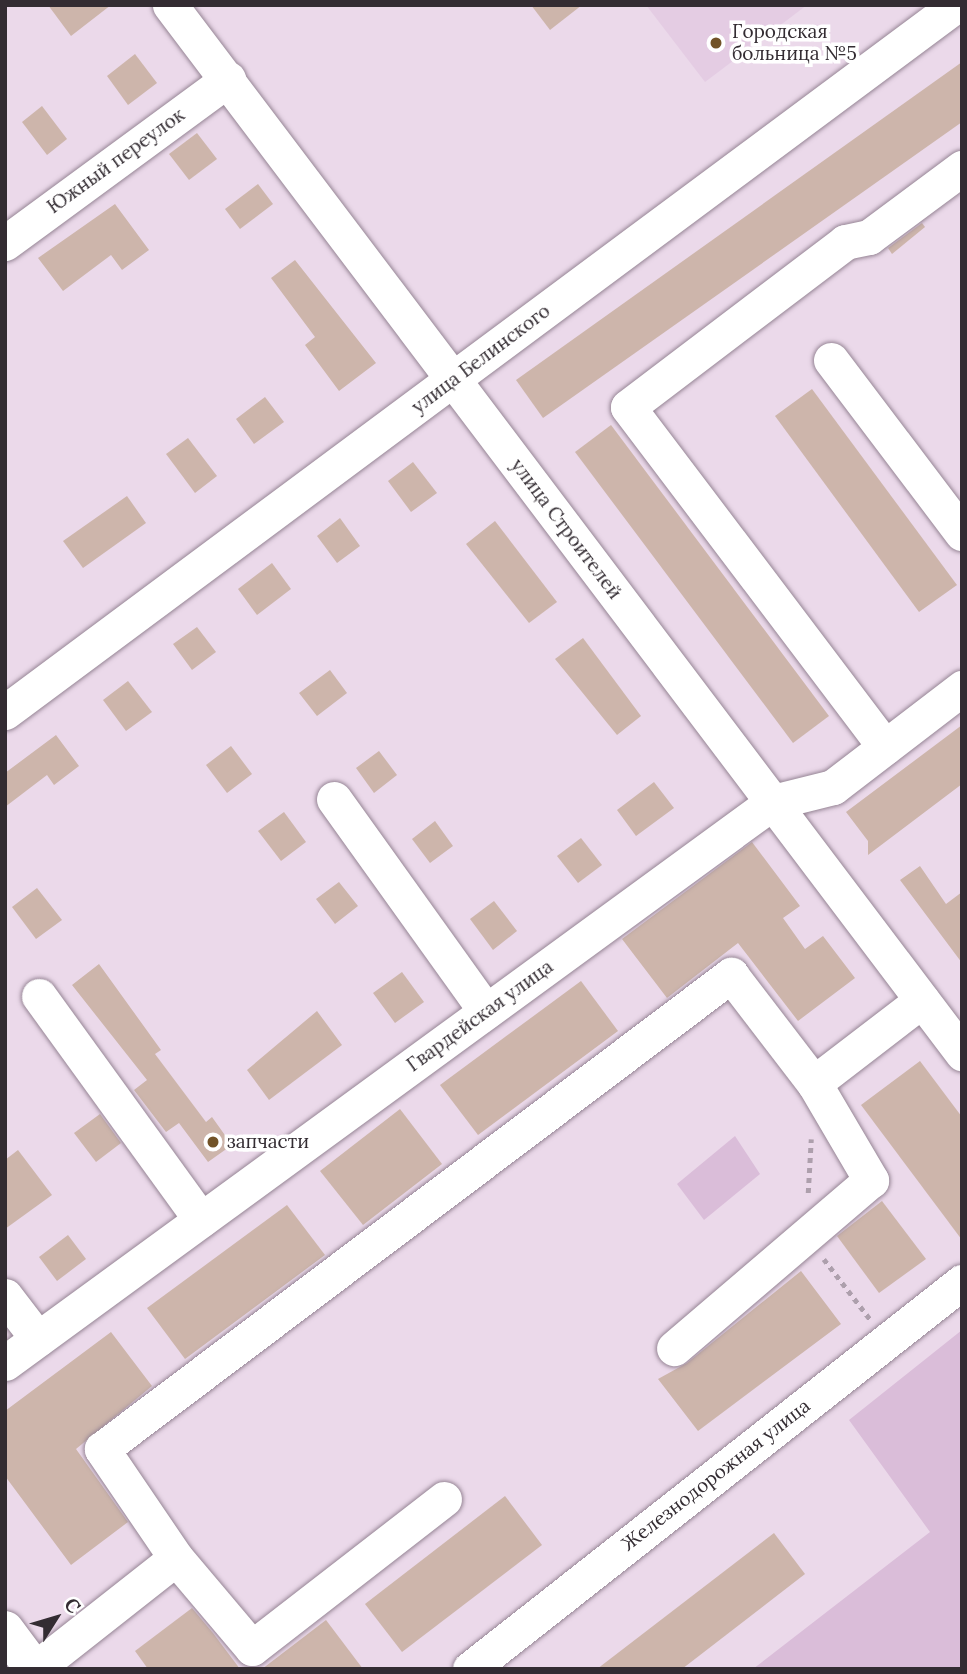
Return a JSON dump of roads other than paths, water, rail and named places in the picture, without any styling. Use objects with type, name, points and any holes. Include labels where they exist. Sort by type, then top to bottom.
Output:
[{"type":"main road","points":[[5,1630],[35,1669]]},
{"type":"street","name":"улица Строителей","points":[[170,5],[962,1053]]},
{"type":"street","name":"улица Белинского","points":[[5,712],[956,5]]},
{"type":"street","name":"Южный переулок","points":[[5,243],[228,79]]},
{"type":"street","points":[[886,747],[628,407],[845,242],[869,237],[962,168]]},
{"type":"street","points":[[831,360],[962,533]]},
{"type":"street","name":"Гвардейская улица","points":[[5,1363],[773,802],[833,787],[962,688]]},
{"type":"street","points":[[334,799],[486,1011]]},
{"type":"street","points":[[444,1499],[252,1648],[176,1558],[102,1449],[731,975],[814,1083],[870,1180],[674,1348]]},
{"type":"street","points":[[39,996],[201,1220]]},
{"type":"street","points":[[814,1083],[922,1000]]},
{"type":"street","name":"Железнодорожная улица","points":[[470,1669],[962,1282]]},
{"type":"street","points":[[5,1296],[38,1339]]},
{"type":"street","points":[[35,1669],[176,1558]]},
{"type":"place","name":"Городская больница №5","points":[[716,43]]},
{"type":"place","name":"запчасти","points":[[213,1142]]}]
